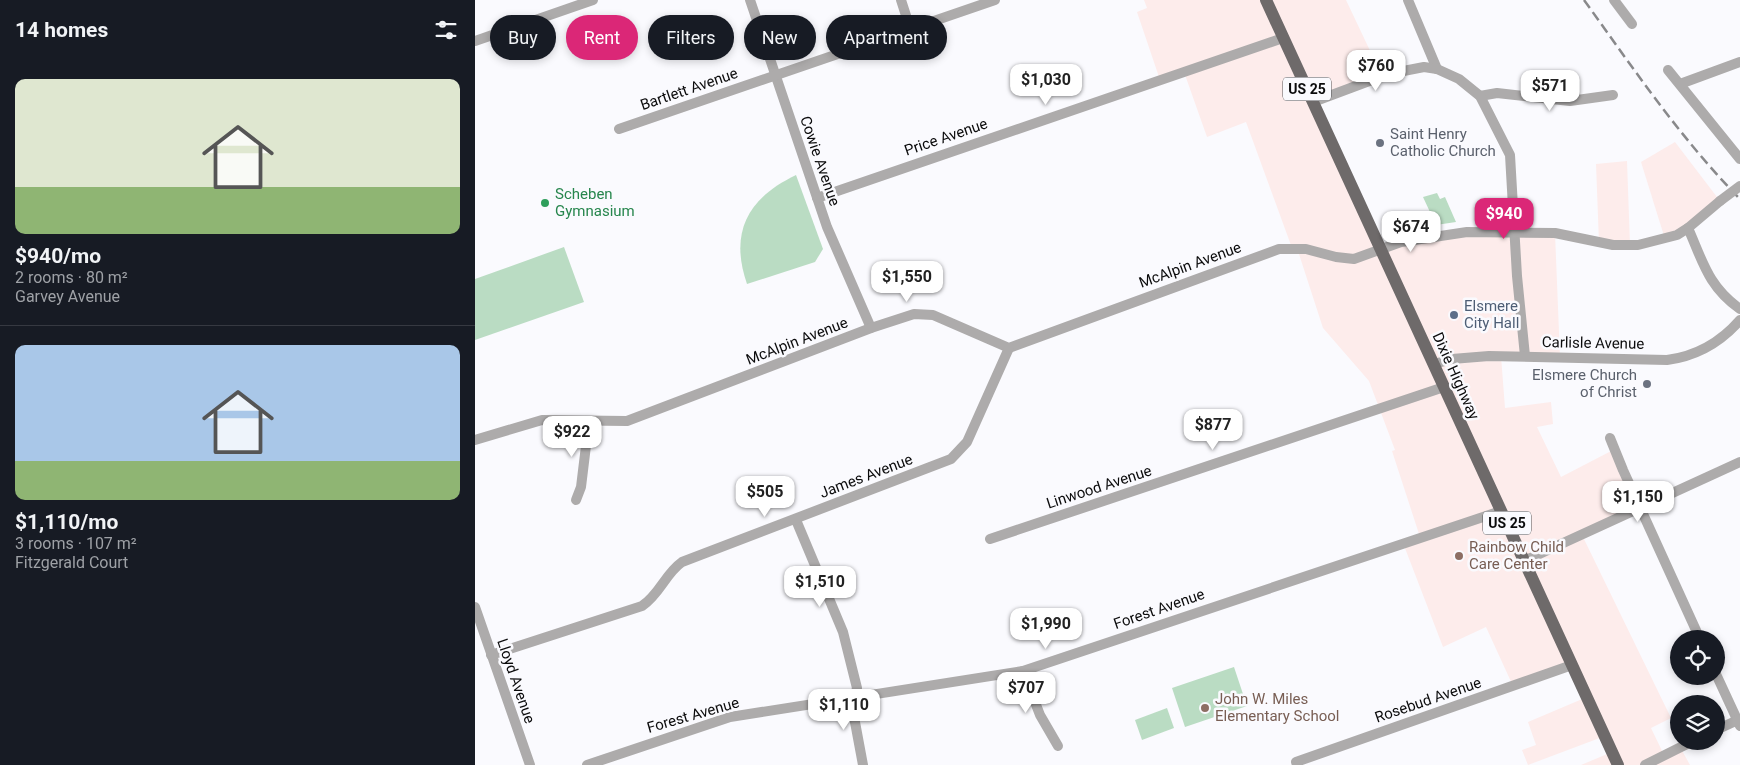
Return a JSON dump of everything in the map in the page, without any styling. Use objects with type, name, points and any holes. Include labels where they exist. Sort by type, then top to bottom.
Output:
[{"type":"main road","name":"Dixie Highway","points":[[1266,0],[1618,765]]},
{"type":"street","points":[[475,41],[593,0]]},
{"type":"street","name":"Cowie Avenue","points":[[750,0],[817,198],[871,328]]},
{"type":"street","points":[[901,0],[906,15]]},
{"type":"street","name":"Bartlett Avenue","points":[[947,16],[995,0]]},
{"type":"street","points":[[1408,0],[1437,68]]},
{"type":"street","points":[[1614,0],[1632,24]]},
{"type":"street","name":"Price Avenue","points":[[817,198],[1283,38]]},
{"type":"street","name":"Bartlett Avenue","points":[[619,129],[826,57]]},
{"type":"street","points":[[1680,84],[1740,62]]},
{"type":"street","points":[[1313,102],[1397,71],[1424,67],[1437,68],[1470,86],[1480,96],[1511,155],[1517,276],[1525,356]]},
{"type":"street","points":[[1669,70],[1740,159]]},
{"type":"street","points":[[1480,96],[1497,93],[1570,101],[1613,95]]},
{"type":"street","name":"McAlpin Avenue","points":[[475,440],[543,420],[627,421],[647,415],[871,328],[922,313],[933,315],[1009,348],[1279,249],[1306,249],[1347,259],[1365,256],[1401,242],[1440,234],[1467,232],[1555,233],[1613,245],[1639,245],[1665,239],[1688,228],[1740,186]]},
{"type":"street","points":[[1688,228],[1710,280],[1721,294],[1740,309]]},
{"type":"street","name":"Carlisle Avenue","points":[[1433,364],[1452,359],[1525,356],[1667,360],[1700,352],[1716,342],[1740,320]]},
{"type":"street","name":"James Avenue","points":[[491,655],[642,606],[655,596],[671,571],[682,562],[796,520],[951,459],[958,454],[967,442],[1009,348]]},
{"type":"street","name":"Linwood Avenue","points":[[990,539],[1444,388]]},
{"type":"street","points":[[576,500],[581,487],[589,421]]},
{"type":"street","points":[[1610,438],[1696,630]]},
{"type":"street","points":[[1525,561],[1740,462]]},
{"type":"street","name":"Forest Avenue","points":[[587,765],[730,717],[1023,670],[1501,510]]},
{"type":"street","points":[[796,520],[843,632],[857,688],[852,706],[863,765]]},
{"type":"street","name":"Lloyd Avenue","points":[[475,607],[530,765]]},
{"type":"street","name":"Rosebud Avenue","points":[[1297,765],[1296,762],[1572,665]]},
{"type":"street","points":[[1023,670],[1040,715],[1058,746]]},
{"type":"street","points":[[1721,685],[1739,722],[1725,727]]},
{"type":"street","points":[[1645,765],[1675,750]]},
{"type":"shaded area","points":[[1144,0],[1346,0],[1382,76],[1314,102],[1380,249],[1440,235],[1555,233],[1560,357],[1501,356],[1505,408],[1551,402],[1553,424],[1537,427],[1561,477],[1615,449],[1640,508],[1582,535],[1670,716],[1670,718],[1651,728],[1664,755],[1674,750],[1682,750],[1690,765],[1581,765],[1612,752],[1605,736],[1528,765],[1522,750],[1536,745],[1528,722],[1587,697],[1573,665],[1513,686],[1486,627],[1443,647],[1403,543],[1420,537],[1392,451],[1395,450],[1369,381],[1323,328],[1297,248],[1292,248],[1246,122],[1207,137],[1184,72],[1160,80],[1137,12],[1147,8]]},
{"type":"shaded area","points":[[1675,142],[1720,201],[1665,239],[1641,162]]},
{"type":"shaded area","points":[[1627,161],[1630,245],[1599,243],[1596,164]]},
{"type":"green space","points":[[796,175],[823,249],[815,262],[747,284],[740,248],[742,233],[747,219],[766,194]]},
{"type":"green space","points":[[1437,193],[1440,199],[1445,197],[1456,222],[1436,225],[1423,197]]},
{"type":"green space","points":[[564,247],[584,302],[475,340],[475,279]]},
{"type":"green space","points":[[1234,667],[1247,706],[1185,727],[1172,688]]},
{"type":"green space","points":[[1167,708],[1174,728],[1142,740],[1135,720]]},
{"type":"railway","points":[[1584,0],[1678,128],[1740,199]]},
{"type":"place","name":"Saint Henry Catholic Church","points":[[1380,143]]},
{"type":"place","name":"Scheben Gymnasium","points":[[545,203]]},
{"type":"place","name":"Elsmere City Hall","points":[[1454,315]]},
{"type":"place","name":"Elsmere Church of Christ","points":[[1647,384]]},
{"type":"place","name":"Rainbow Child Care Center","points":[[1459,556]]},
{"type":"place","name":"John W. Miles Elementary School","points":[[1205,708]]}]
